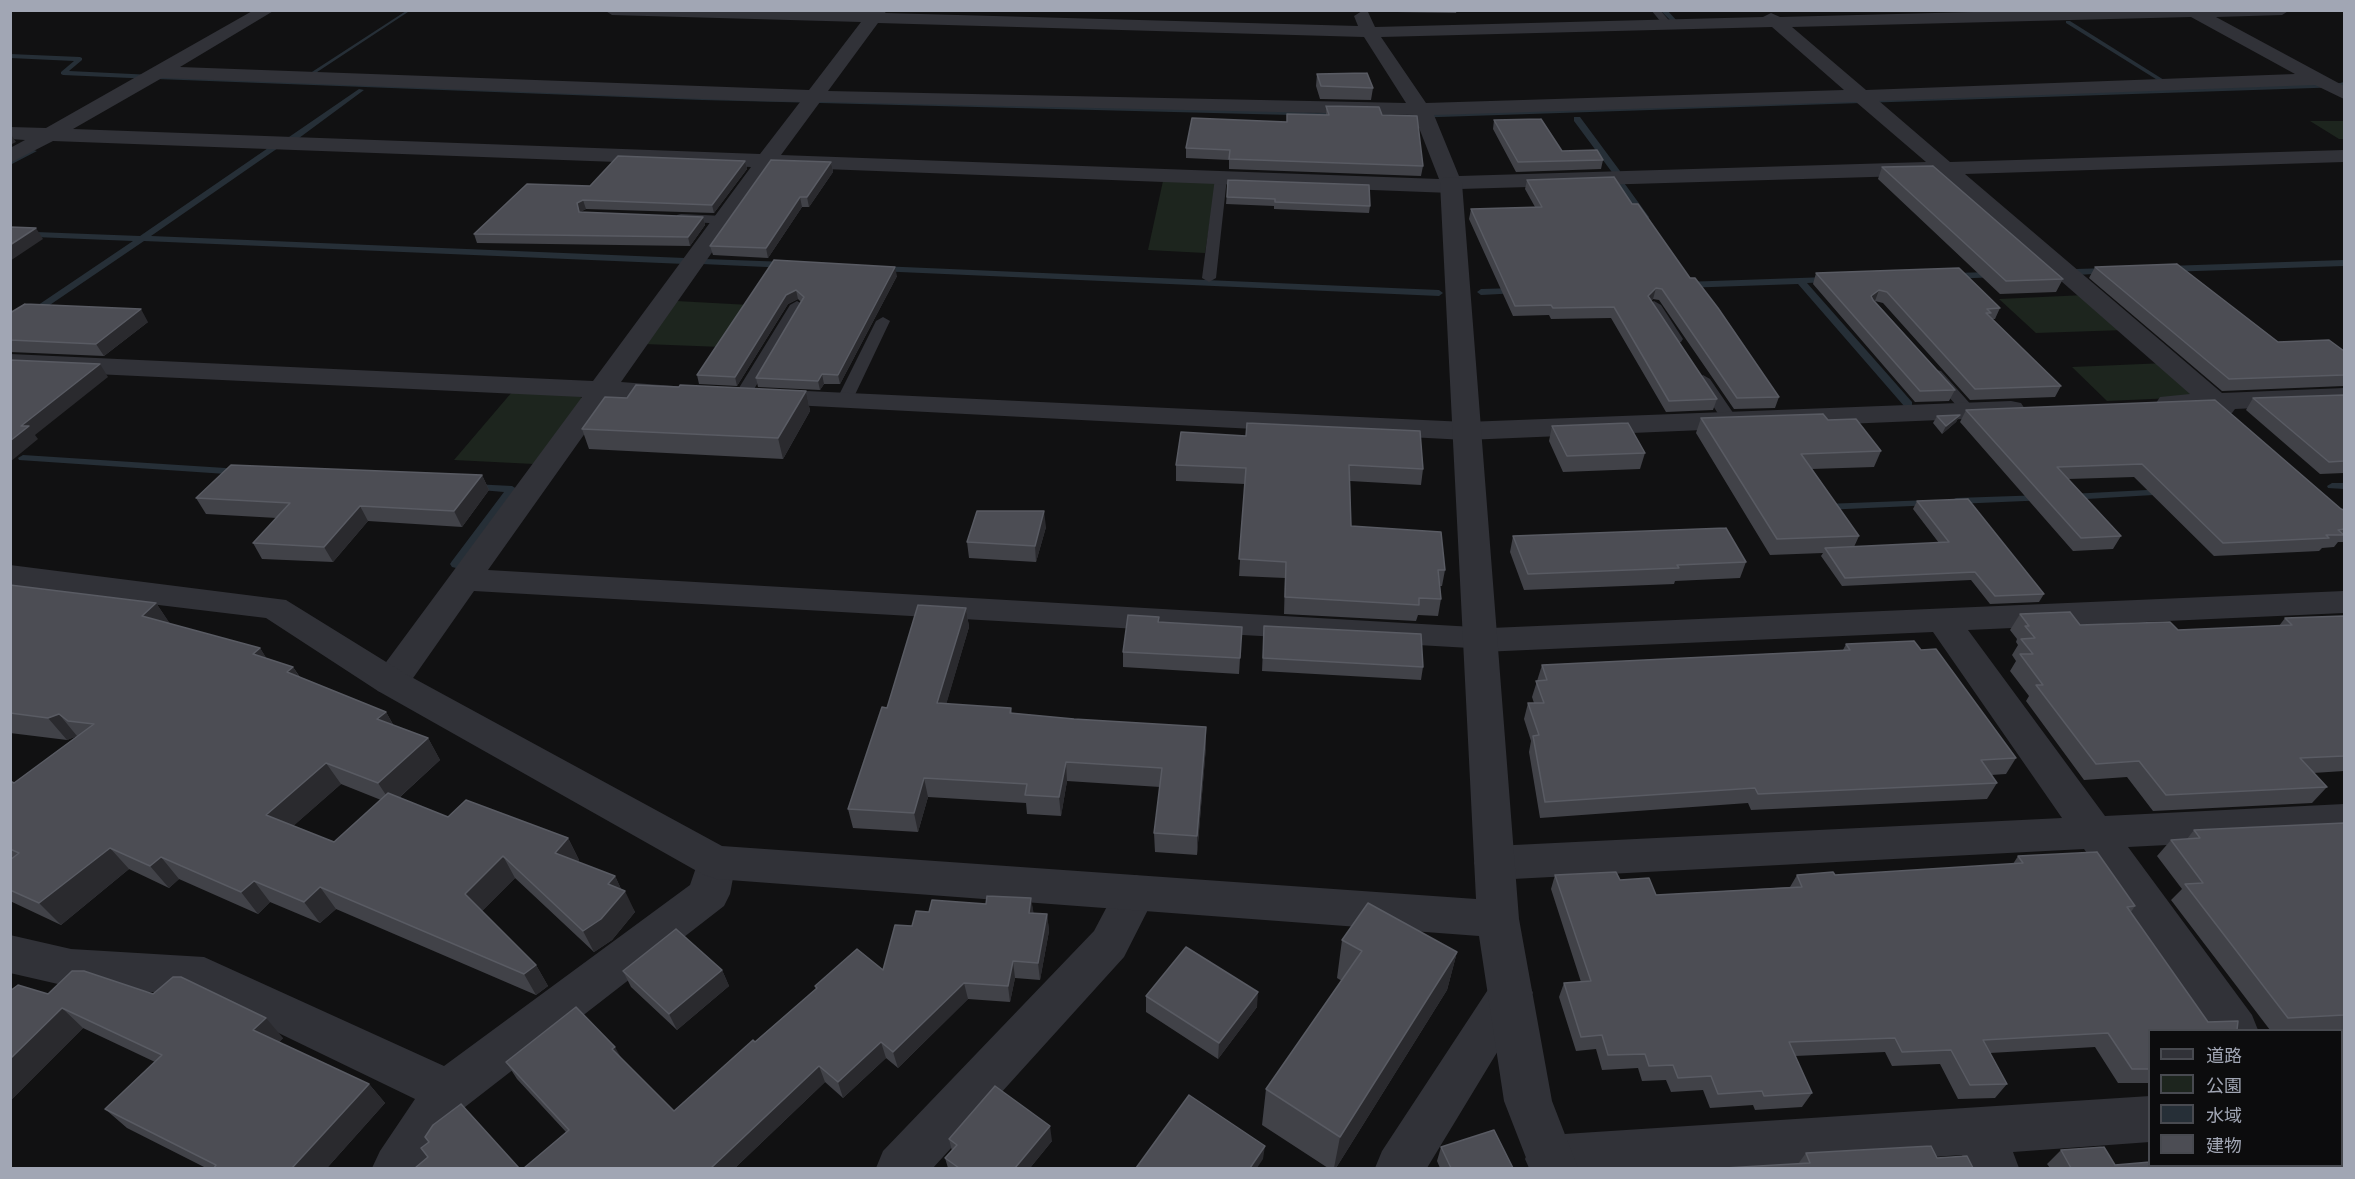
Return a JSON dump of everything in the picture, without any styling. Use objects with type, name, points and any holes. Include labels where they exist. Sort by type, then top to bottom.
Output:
[{"type":"street","points":[[10,157],[267,10]]},
{"type":"street","points":[[612,10],[876,14],[1369,32],[1778,24],[2282,10]]},
{"type":"street","points":[[1360,10],[1369,32],[1423,113],[1451,185],[1482,639],[1498,919],[1528,1101],[1552,1164],[1985,1149],[2148,1119]]},
{"type":"street","points":[[1762,10],[2241,423]]},
{"type":"street","points":[[2194,11],[2331,86]]},
{"type":"street","points":[[391,682],[766,161],[876,14]]},
{"type":"street","points":[[153,75],[306,77],[814,99],[1423,113],[1864,98],[2331,86]]},
{"type":"street","points":[[10,133],[1451,185],[2344,156]]},
{"type":"street","points":[[10,362],[1466,431],[2040,408]]},
{"type":"street","points":[[2145,404],[2344,396]]},
{"type":"street","points":[[10,576],[274,608],[391,682],[716,862],[1498,919]]},
{"type":"street","points":[[464,580],[1482,639],[2344,602]]},
{"type":"street","points":[[1942,620],[2235,1029]]},
{"type":"street","points":[[1494,863],[2096,835],[2344,820]]},
{"type":"street","points":[[397,1168],[448,1090],[709,894],[716,862]]},
{"type":"street","points":[[900,1168],[1108,944],[1136,892]]},
{"type":"street","points":[[10,954],[70,968],[204,975],[448,1090]]},
{"type":"street","points":[[1399,1168],[1511,993]]},
{"type":"lane","points":[[1655,10],[1669,26]]},
{"type":"lane","points":[[1209,278],[1221,178]]},
{"type":"lane","points":[[667,218],[724,220]]},
{"type":"lane","points":[[723,395],[797,305]]},
{"type":"lane","points":[[1654,305],[1730,420]]},
{"type":"lane","points":[[844,401],[883,321]]},
{"type":"lane","points":[[1923,359],[1970,411]]},
{"type":"green space","points":[[2310,121],[2344,121],[2344,139],[2339,139]]},
{"type":"green space","points":[[1163,181],[1216,183],[1205,253],[1148,250]]},
{"type":"green space","points":[[2085,295],[2125,330],[2036,333],[1999,299]]},
{"type":"green space","points":[[676,301],[750,305],[722,347],[644,344]]},
{"type":"green space","points":[[2166,363],[2196,397],[2107,401],[2072,367]]},
{"type":"green space","points":[[512,392],[579,395],[583,400],[534,464],[454,460]]},
{"type":"water","points":[[411,10],[305,80],[1398,115],[2344,82],[2344,87],[1409,118],[702,100],[157,79],[148,76],[298,81],[406,11]]},
{"type":"building","points":[[1367,73],[1373,88],[1321,86],[1317,74]]},
{"type":"building","points":[[1326,106],[1379,107],[1382,115],[1417,116],[1423,166],[1229,159],[1230,150],[1186,148],[1192,118],[1287,122],[1287,114],[1329,115]]},
{"type":"building","points":[[1541,119],[1562,151],[1597,150],[1603,160],[1518,162],[1494,120]]},
{"type":"building","points":[[618,156],[745,161],[712,205],[583,200],[577,203],[579,212],[703,217],[688,237],[474,234],[527,184],[590,186]]},
{"type":"building","points":[[771,160],[831,162],[807,197],[800,197],[766,248],[710,246]]},
{"type":"building","points":[[1933,166],[2063,279],[2006,281],[1882,167]]},
{"type":"building","points":[[1614,177],[1632,204],[1638,204],[1690,278],[1695,278],[1718,308],[1779,397],[1737,398],[1662,289],[1656,288],[1648,296],[1717,399],[1669,401],[1614,307],[1515,306],[1471,209],[1542,207],[1527,180]]},
{"type":"building","points":[[1228,180],[1369,185],[1370,206],[1275,202],[1275,199],[1227,197]]},
{"type":"building","points":[[10,227],[36,228],[10,245]]},
{"type":"building","points":[[774,260],[895,267],[838,375],[822,374],[818,381],[756,378],[804,297],[796,290],[786,295],[735,377],[697,375]]},
{"type":"building","points":[[2177,264],[2278,342],[2329,340],[2344,351],[2344,375],[2229,379],[2095,267]]},
{"type":"building","points":[[1959,268],[2000,308],[1987,309],[1991,313],[1986,313],[2061,386],[1975,389],[1887,292],[1879,290],[1871,296],[1873,300],[1955,390],[1920,391],[1816,273]]},
{"type":"building","points":[[25,304],[141,309],[96,344],[10,340],[10,313]]},
{"type":"building","points":[[10,360],[100,364],[21,426],[29,426],[10,441]]},
{"type":"building","points":[[636,385],[806,391],[778,438],[582,429],[605,397],[627,398]]},
{"type":"building","points":[[2344,395],[2344,461],[2329,462],[2253,398]]},
{"type":"building","points":[[2215,400],[2344,510],[2344,529],[2338,530],[2344,535],[2326,535],[2329,538],[2223,543],[2142,464],[2057,467],[2121,536],[2081,538],[1966,410]]},
{"type":"building","points":[[1823,414],[1828,420],[1856,419],[1881,451],[1801,454],[1859,536],[1777,539],[1701,418]]},
{"type":"building","points":[[1960,415],[1946,426],[1937,416]]},
{"type":"building","points":[[1247,423],[1420,431],[1423,469],[1349,465],[1351,526],[1441,532],[1445,570],[1438,570],[1441,599],[1419,598],[1419,605],[1285,597],[1286,562],[1239,559],[1246,468],[1176,465],[1181,432],[1246,436]]},
{"type":"building","points":[[1628,423],[1645,453],[1567,456],[1552,426]]},
{"type":"building","points":[[231,465],[482,475],[454,511],[360,506],[324,547],[253,543],[290,503],[196,498]]},
{"type":"building","points":[[1968,499],[2044,594],[1995,596],[1975,572],[1845,578],[1825,548],[1949,542],[1917,501]]},
{"type":"building","points":[[977,511],[1044,511],[1035,546],[967,542]]},
{"type":"building","points":[[1726,528],[1746,562],[1677,565],[1679,568],[1528,574],[1513,536]]},
{"type":"building","points":[[10,585],[156,603],[142,616],[260,648],[253,654],[293,667],[287,672],[386,712],[377,719],[428,738],[378,783],[326,763],[266,815],[334,842],[388,793],[448,817],[466,800],[568,838],[555,853],[615,876],[608,884],[625,891],[601,919],[583,931],[503,856],[465,894],[536,965],[524,974],[320,887],[304,902],[254,881],[241,892],[161,857],[150,866],[110,848],[39,903],[10,890],[10,860],[19,853],[10,849],[10,781],[14,783],[94,724],[68,721],[59,714],[48,718],[10,713]]},
{"type":"building","points":[[918,605],[966,608],[937,703],[1011,708],[1010,713],[1074,719],[1206,727],[1197,836],[1154,833],[1162,768],[1066,762],[1059,797],[1025,795],[1027,784],[924,778],[914,813],[848,809],[882,707],[887,708]]},
{"type":"building","points":[[2070,612],[2080,625],[2170,622],[2178,630],[2292,625],[2285,618],[2344,616],[2344,756],[2300,758],[2327,787],[2166,795],[2139,761],[2096,764],[2036,685],[2043,685],[2020,654],[2033,654],[2021,639],[2035,638],[2025,626],[2029,626],[2020,614]]},
{"type":"building","points":[[1128,615],[1159,617],[1158,622],[1242,627],[1240,658],[1123,652]]},
{"type":"building","points":[[1264,626],[1421,634],[1423,667],[1263,658]]},
{"type":"building","points":[[1914,641],[1921,650],[1936,649],[2016,758],[1981,760],[1997,783],[1758,794],[1755,788],[1545,802],[1533,736],[1539,735],[1528,703],[1544,703],[1536,681],[1547,680],[1542,665],[1850,650],[1846,644]]},
{"type":"building","points":[[2344,823],[2344,1015],[2288,1018],[2185,884],[2203,883],[2171,840],[2200,838],[2194,830]]},
{"type":"building","points":[[2097,852],[2135,906],[2127,907],[2208,1022],[2238,1021],[2237,1029],[2148,1029],[2148,1069],[2132,1069],[2108,1033],[1983,1040],[2007,1084],[1970,1085],[1951,1050],[1902,1052],[1895,1038],[1789,1042],[1812,1093],[1764,1096],[1762,1091],[1718,1094],[1711,1076],[1678,1078],[1673,1065],[1649,1066],[1645,1054],[1608,1055],[1602,1035],[1581,1037],[1564,983],[1591,981],[1555,875],[1616,872],[1620,880],[1649,878],[1656,895],[1802,887],[1797,875],[1833,872],[1835,875],[2023,863],[2018,856]]},
{"type":"building","points":[[987,896],[1031,898],[1029,913],[1047,914],[1038,963],[1013,961],[1008,986],[964,983],[893,1052],[881,1042],[838,1082],[819,1066],[711,1168],[524,1168],[569,1130],[506,1062],[576,1007],[615,1047],[612,1049],[674,1111],[753,1040],[755,1042],[817,988],[815,986],[857,949],[883,970],[895,925],[912,926],[916,911],[929,912],[932,900],[986,904]]},
{"type":"building","points":[[1368,903],[1457,952],[1340,1137],[1266,1089],[1362,951],[1342,940]]},
{"type":"building","points":[[676,929],[722,970],[669,1014],[623,971]]},
{"type":"building","points":[[1186,947],[1258,992],[1219,1043],[1146,996]]},
{"type":"building","points":[[72,971],[84,971],[153,994],[173,977],[181,977],[266,1018],[253,1030],[369,1084],[292,1168],[214,1168],[216,1165],[105,1109],[162,1055],[62,1008],[10,1059],[10,991],[18,985],[48,994]]},
{"type":"building","points":[[995,1086],[1050,1126],[1015,1168],[959,1168],[945,1158],[957,1145],[949,1139]]},
{"type":"building","points":[[1189,1095],[1265,1146],[1250,1168],[1136,1168]]},
{"type":"building","points":[[461,1104],[519,1168],[415,1168],[428,1157],[421,1148],[429,1142],[425,1137],[433,1125]]},
{"type":"building","points":[[1494,1130],[1513,1168],[1451,1168],[1441,1147]]},
{"type":"building","points":[[1931,1146],[1937,1158],[1967,1156],[1973,1168],[1725,1168],[1810,1163],[1806,1153]]},
{"type":"building","points":[[2104,1147],[2115,1165],[2148,1162],[2148,1167],[2315,1168],[2071,1168],[2061,1150]]},
{"type":"waterway","points":[[1663,10],[1676,23]]},
{"type":"waterway","points":[[2068,22],[2161,80]]},
{"type":"waterway","points":[[10,56],[80,59],[63,73],[153,77]]},
{"type":"waterway","points":[[292,139],[361,90]]},
{"type":"waterway","points":[[1577,119],[1617,173]]},
{"type":"waterway","points":[[142,238],[274,148]]},
{"type":"waterway","points":[[10,163],[33,151]]},
{"type":"waterway","points":[[1619,182],[1645,217]]},
{"type":"waterway","points":[[10,233],[142,238]]},
{"type":"waterway","points":[[10,329],[142,238]]},
{"type":"waterway","points":[[142,238],[685,261]]},
{"type":"waterway","points":[[705,262],[788,265]]},
{"type":"waterway","points":[[2167,269],[2344,263]]},
{"type":"waterway","points":[[880,269],[1439,293]]},
{"type":"waterway","points":[[2076,272],[2108,271]]},
{"type":"waterway","points":[[1950,276],[1996,275]]},
{"type":"waterway","points":[[1683,285],[1828,280]]},
{"type":"waterway","points":[[1800,281],[1908,404]]},
{"type":"waterway","points":[[1481,292],[1516,291]]},
{"type":"waterway","points":[[23,458],[241,472]]},
{"type":"waterway","points":[[2332,486],[2344,486]]},
{"type":"waterway","points":[[456,564],[512,489],[473,487]]},
{"type":"waterway","points":[[2070,497],[2166,492]]},
{"type":"waterway","points":[[1956,501],[2044,498]]},
{"type":"waterway","points":[[1824,507],[1930,503]]}]
